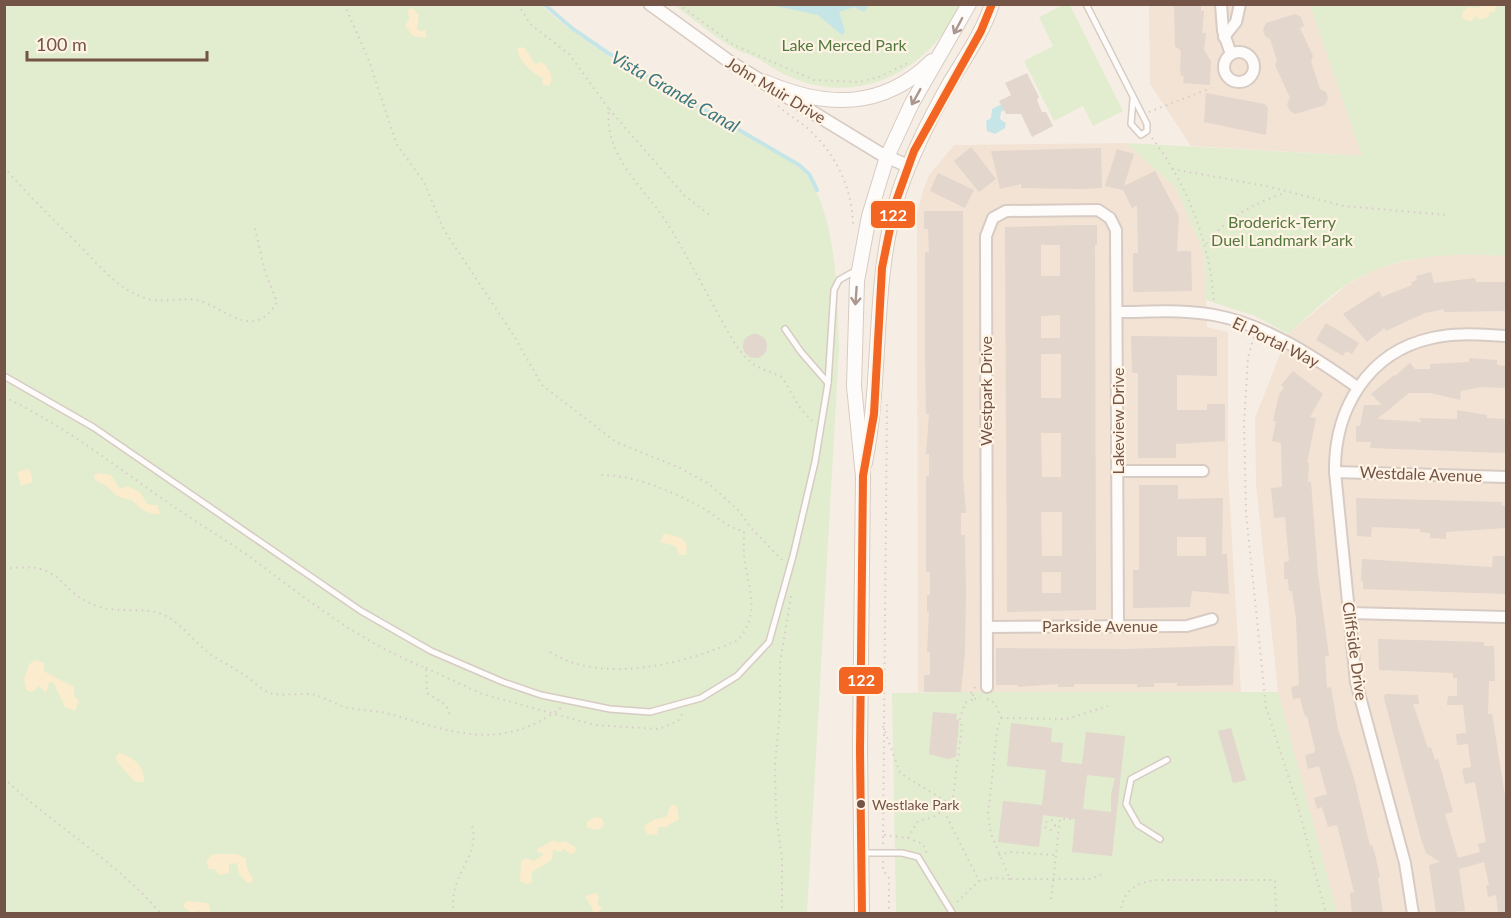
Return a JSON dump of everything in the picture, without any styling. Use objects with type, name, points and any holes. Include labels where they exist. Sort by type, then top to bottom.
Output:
[{"type":"main road","points":[[862,914],[863,476],[854,393],[855,307],[859,268],[870,210],[887,157],[912,103],[969,4]]},
{"type":"main road","points":[[863,476],[874,414],[879,295],[892,217],[908,166],[933,114],[984,26],[992,4]]},
{"type":"main road","points":[[765,82],[810,97],[859,99],[888,92],[906,83],[946,47]]},
{"type":"street","name":"John Muir Drive","points":[[650,4],[730,62],[887,157],[908,166]]},
{"type":"street","points":[[1221,4],[1224,37],[1231,54]]},
{"type":"street","points":[[1224,37],[1236,22],[1240,4]]},
{"type":"street","name":"Westpark Drive","points":[[987,687],[987,230],[993,218],[1013,209],[1091,209],[1110,218]]},
{"type":"street","name":"Lakeview Drive","points":[[1110,218],[1118,237],[1118,626]]},
{"type":"street","name":"El Portal Way","points":[[1118,312],[1214,315],[1256,329],[1307,355],[1358,387]]},
{"type":"street","name":"Cliffside Drive","points":[[1413,914],[1406,863],[1356,682],[1335,472],[1338,427],[1358,387],[1389,357],[1417,342],[1449,335],[1506,336]]},
{"type":"street","points":[[1118,471],[1203,471]]},
{"type":"street","name":"Westdale Avenue","points":[[1335,472],[1506,477]]},
{"type":"street","points":[[1349,613],[1506,617]]},
{"type":"street","name":"Parkside Avenue","points":[[987,627],[1187,626],[1212,619]]},
{"type":"lane","points":[[1086,4],[1143,115],[1147,131],[1141,135],[1131,124],[1133,99]]},
{"type":"lane","points":[[4,376],[93,427],[387,627],[456,663],[503,682],[570,702],[631,712],[650,712],[685,704],[737,676],[769,642],[775,627],[807,500],[828,383],[834,290],[839,280],[859,268]]},
{"type":"lane","points":[[785,328],[801,352],[828,383]]},
{"type":"lane","points":[[1161,839],[1138,825],[1126,804],[1131,779],[1167,760]]},
{"type":"lane","points":[[861,853],[902,853],[918,857],[953,914]]},
{"type":"path","points":[[344,4],[368,58],[397,145],[424,182],[444,230],[514,336],[542,385],[616,442],[680,468],[709,484],[739,511],[751,528],[783,561],[788,573],[792,600],[780,663],[780,711],[775,765],[776,816],[782,868],[782,914]]},
{"type":"path","points":[[518,4],[530,24],[569,54],[609,109],[684,195],[711,216]]},
{"type":"path","points":[[678,4],[734,45],[814,80],[849,83],[868,80],[898,69],[913,59]]},
{"type":"path","points":[[1143,115],[1211,88]]},
{"type":"path","points":[[772,101],[814,134],[839,168],[850,199],[854,235]]},
{"type":"path","points":[[609,109],[607,126],[615,149],[637,185],[670,226],[735,344],[747,360],[758,369],[782,377],[805,415],[812,421],[821,423]]},
{"type":"path","points":[[1147,131],[1172,169],[1206,244],[1212,274],[1214,315]]},
{"type":"path","points":[[4,167],[38,205],[84,249],[96,266],[126,288],[147,299],[162,302],[202,301],[242,321],[257,320],[270,315],[277,302],[263,264],[254,224]]},
{"type":"path","points":[[1172,169],[1266,186],[1344,206],[1447,215]]},
{"type":"path","points":[[1206,244],[1214,233],[1238,215],[1287,193]]},
{"type":"path","points":[[1256,329],[1248,357],[1244,424],[1246,513],[1266,707],[1299,810],[1326,914]]},
{"type":"path","points":[[887,395],[882,723],[883,870],[889,878],[889,914]]},
{"type":"path","points":[[4,397],[71,436],[259,563],[302,598],[317,604],[374,645],[482,694],[595,725],[659,729],[678,721],[685,704]]},
{"type":"path","points":[[600,475],[617,475],[651,484],[704,509],[734,529],[744,531],[751,528]]},
{"type":"path","points":[[550,652],[562,660],[583,666],[615,670],[683,658],[738,640],[753,598],[744,559],[744,531]]},
{"type":"path","points":[[4,569],[43,568],[53,572],[74,592],[95,605],[123,611],[156,612],[167,616],[213,656],[270,693],[315,695],[345,707],[380,711],[434,728],[476,736],[493,736],[520,730],[570,702]]},
{"type":"path","points":[[426,668],[427,693],[446,705],[450,715]]},
{"type":"path","points":[[908,838],[918,821],[933,817],[952,805],[962,727],[960,718],[965,703],[973,699]]},
{"type":"path","points":[[1010,879],[991,834],[988,816],[997,731],[1001,718],[1067,719],[1108,706]]},
{"type":"path","points":[[882,723],[900,773],[952,805]]},
{"type":"path","points":[[4,778],[130,882],[161,914]]},
{"type":"path","points":[[944,811],[978,881]]},
{"type":"path","points":[[1047,816],[1048,820],[1060,825]]},
{"type":"path","points":[[1051,899],[1060,819],[1073,819]]},
{"type":"path","points":[[1048,820],[1044,824],[1046,829],[1053,829],[1055,824]]},
{"type":"path","points":[[454,914],[455,885],[471,854],[475,837],[472,826]]},
{"type":"path","points":[[999,855],[1010,852],[1056,855]]},
{"type":"path","points":[[957,902],[978,881],[993,878],[1091,879],[1104,873]]},
{"type":"path","points":[[1121,914],[1123,898],[1130,890],[1147,881],[1275,880],[1276,914]]},
{"type":"shaded area","points":[[1149,5],[1310,5],[1362,156],[1191,146],[1150,84]]},
{"type":"shaded area","points":[[1126,143],[1176,188],[1204,254],[1207,327],[1228,332],[1228,473],[1241,692],[918,692],[917,213],[929,175],[954,145]]},
{"type":"shaded area","points":[[1439,253],[1506,256],[1506,913],[1337,913],[1278,692],[1256,484],[1255,418],[1288,334],[1348,284],[1378,268]]},
{"type":"green space","points":[[5,5],[541,5],[571,30],[636,73],[737,129],[803,171],[815,188],[829,232],[836,281],[839,349],[807,913],[5,914]]},
{"type":"green space","name":"Lake Merced Park","points":[[674,5],[962,5],[948,28],[931,48],[912,64],[891,77],[868,85],[843,88],[817,85],[790,77],[759,59],[737,50]]},
{"type":"green space","points":[[1063,5],[1070,5],[1123,111],[1093,126],[1083,106],[1054,121],[1024,61],[1053,46],[1039,17]]},
{"type":"green space","name":"Broderick-Terry Duel Landmark Park","points":[[1310,5],[1506,5],[1506,256],[1445,255],[1406,260],[1387,266],[1349,283],[1288,334],[1255,316],[1206,300],[1204,254],[1176,188],[1126,143],[1362,156]]},
{"type":"green space","name":"Westlake Park","points":[[1278,692],[1337,913],[896,913],[892,693]]},
{"type":"sand","points":[[1482,5],[1498,5],[1494,12],[1489,12],[1489,17],[1478,20],[1477,15],[1471,22],[1462,18],[1463,11],[1469,7],[1480,8]]},
{"type":"sand","points":[[412,8],[419,15],[417,29],[421,31],[426,29],[426,38],[413,36],[405,26],[409,19],[408,10]]},
{"type":"sand","points":[[525,48],[535,64],[542,62],[547,67],[551,76],[549,86],[542,84],[543,78],[523,63],[517,49]]},
{"type":"sand","points":[[26,469],[30,470],[33,482],[21,486],[17,473]]},
{"type":"sand","points":[[99,473],[111,475],[120,489],[128,486],[141,493],[147,504],[157,505],[160,514],[152,514],[141,509],[133,501],[117,496],[105,485],[95,480],[94,475]]},
{"type":"sand","points":[[664,533],[682,538],[687,545],[686,555],[680,555],[675,546],[660,542]]},
{"type":"sand","points":[[36,660],[44,663],[44,670],[47,673],[74,687],[74,696],[79,701],[75,711],[65,707],[53,682],[49,683],[46,693],[39,686],[32,692],[26,690],[24,679],[29,664]]},
{"type":"sand","points":[[119,753],[137,763],[144,776],[144,782],[136,782],[121,767],[115,758]]},
{"type":"sand","points":[[671,805],[677,806],[679,819],[666,827],[659,827],[657,834],[647,835],[644,826],[655,819],[666,817]]},
{"type":"sand","points":[[595,817],[602,818],[604,826],[598,830],[587,828],[587,822]]},
{"type":"sand","points":[[554,840],[559,843],[566,841],[576,848],[575,853],[570,854],[564,849],[561,852],[553,850],[552,860],[532,872],[532,883],[526,884],[520,881],[521,861],[526,858],[534,861],[544,854],[537,852],[537,849]]},
{"type":"sand","points":[[236,854],[246,858],[247,868],[253,878],[252,883],[247,883],[239,874],[237,863],[229,864],[229,873],[219,875],[214,869],[209,869],[206,862],[211,855]]},
{"type":"sand","points":[[596,893],[599,897],[597,904],[602,908],[597,913],[591,913],[593,910],[585,896]]},
{"type":"sand","points":[[186,901],[207,903],[210,906],[210,913],[198,911],[192,913],[183,907]]},
{"type":"water","points":[[771,5],[869,5],[864,12],[854,7],[839,12],[845,32],[842,35],[818,15]]},
{"type":"water","points":[[1006,102],[1009,107],[1001,112],[1000,119],[1006,123],[1005,128],[995,134],[987,131],[986,121],[991,118],[992,109]]},
{"type":"building","points":[[1174,4],[1201,4],[1201,11],[1204,11],[1202,33],[1206,33],[1204,50],[1211,61],[1210,85],[1183,83],[1184,76],[1181,76],[1180,68],[1181,51],[1175,46]]},
{"type":"building","points":[[1295,14],[1301,17],[1304,26],[1300,28],[1313,56],[1311,61],[1320,89],[1326,92],[1328,98],[1325,105],[1295,114],[1290,111],[1287,104],[1290,98],[1275,65],[1277,60],[1270,39],[1265,36],[1263,29],[1266,23]]},
{"type":"building","points":[[1027,73],[1039,97],[1037,100],[1042,112],[1046,112],[1053,126],[1032,137],[1021,114],[1006,114],[999,101],[1011,95],[1005,83]]},
{"type":"building","points":[[1206,93],[1265,104],[1268,108],[1266,135],[1204,122]]},
{"type":"building","points":[[971,147],[996,179],[979,192],[954,161]]},
{"type":"building","points":[[1101,148],[1102,188],[1081,189],[1021,188],[1021,184],[1000,189],[991,151]]},
{"type":"building","points":[[1117,149],[1134,154],[1124,186],[1155,171],[1179,216],[1177,251],[1191,251],[1192,291],[1133,292],[1133,253],[1138,253],[1137,205],[1132,208],[1123,190],[1105,186]]},
{"type":"building","points":[[938,173],[974,190],[965,208],[930,191]]},
{"type":"building","points":[[924,211],[963,211],[963,476],[966,513],[961,513],[961,535],[965,535],[966,592],[965,652],[961,692],[924,692],[924,675],[930,675],[930,652],[927,652],[929,612],[927,612],[927,595],[930,595],[930,572],[926,572],[926,476],[929,476],[929,454],[926,454],[929,414],[926,414],[925,354],[925,252],[929,252],[928,229],[924,229]]},
{"type":"building","points":[[1097,225],[1097,245],[1095,245],[1096,610],[1007,612],[1005,227]],"holes":[[[1041,245],[1060,245],[1060,276],[1041,276]],[[1060,315],[1060,338],[1041,338],[1041,316]],[[1041,354],[1061,354],[1061,398],[1041,398]],[[1041,433],[1061,433],[1061,477],[1042,477]],[[1041,512],[1062,512],[1062,556],[1042,556]],[[1042,572],[1061,572],[1061,593],[1042,593]]]},
{"type":"building","points":[[1431,272],[1434,283],[1475,278],[1476,282],[1506,282],[1506,311],[1444,312],[1444,309],[1425,313],[1386,331],[1384,328],[1367,342],[1343,314],[1379,291],[1382,297],[1412,285],[1411,282],[1417,280],[1416,276]]},
{"type":"building","points":[[1326,323],[1359,343],[1352,354],[1346,351],[1343,356],[1316,340]]},
{"type":"building","points":[[755,334],[764,337],[767,346],[764,355],[755,358],[746,355],[743,346],[746,337]]},
{"type":"building","points":[[1131,336],[1217,337],[1217,376],[1177,375],[1177,410],[1207,410],[1207,404],[1225,404],[1225,441],[1176,444],[1176,458],[1138,458],[1138,373],[1132,373]]},
{"type":"building","points":[[1469,358],[1497,360],[1497,365],[1506,366],[1506,388],[1480,387],[1461,391],[1460,400],[1430,393],[1409,393],[1377,419],[1422,422],[1419,418],[1457,419],[1457,410],[1487,415],[1487,418],[1506,419],[1505,453],[1370,448],[1371,442],[1356,442],[1356,426],[1360,426],[1364,405],[1382,405],[1371,394],[1410,363],[1415,369],[1430,369],[1430,364],[1469,362]]},
{"type":"building","points":[[1293,371],[1323,394],[1310,417],[1316,418],[1307,463],[1309,463],[1308,482],[1311,482],[1318,574],[1329,656],[1325,656],[1327,688],[1331,687],[1338,729],[1354,778],[1370,846],[1372,845],[1375,854],[1380,877],[1378,878],[1383,914],[1352,914],[1350,893],[1354,892],[1337,825],[1328,827],[1322,807],[1317,809],[1314,798],[1327,794],[1319,766],[1308,769],[1305,755],[1314,753],[1315,749],[1307,716],[1305,717],[1300,698],[1293,699],[1291,687],[1299,685],[1296,619],[1292,591],[1289,591],[1288,579],[1284,579],[1284,562],[1289,561],[1285,517],[1274,518],[1271,488],[1282,487],[1281,443],[1272,441],[1276,421],[1273,421],[1279,395],[1284,387],[1281,385]]},
{"type":"building","points":[[1139,485],[1178,485],[1178,499],[1223,498],[1222,554],[1227,554],[1229,594],[1192,591],[1190,607],[1133,608],[1133,570],[1139,570]],"holes":[[[1177,537],[1206,537],[1206,556],[1177,556]]]},
{"type":"building","points":[[1356,498],[1502,502],[1501,505],[1506,506],[1506,528],[1446,532],[1446,539],[1430,538],[1430,533],[1420,532],[1420,529],[1372,527],[1371,537],[1357,536]]},
{"type":"building","points":[[1493,556],[1506,556],[1506,594],[1363,589],[1363,581],[1361,581],[1362,559],[1492,567]]},
{"type":"building","points":[[1378,639],[1484,642],[1484,646],[1494,646],[1495,681],[1489,681],[1488,714],[1492,714],[1506,802],[1506,914],[1498,914],[1496,895],[1488,897],[1486,885],[1489,885],[1484,862],[1459,869],[1465,911],[1436,913],[1429,865],[1440,862],[1426,853],[1421,839],[1384,698],[1385,694],[1418,695],[1419,704],[1413,704],[1428,748],[1431,747],[1435,760],[1438,759],[1453,812],[1445,814],[1458,858],[1480,852],[1478,844],[1486,842],[1475,782],[1465,784],[1462,769],[1471,767],[1468,744],[1457,745],[1456,734],[1466,733],[1463,705],[1447,705],[1448,696],[1457,696],[1457,678],[1453,678],[1453,673],[1379,670]]},
{"type":"building","points":[[1235,646],[1233,685],[1177,686],[1177,683],[1154,683],[1154,687],[1137,687],[1137,684],[1074,684],[1074,687],[1058,687],[1058,684],[1018,687],[1018,685],[996,685],[996,648],[1125,649]]},
{"type":"building","points":[[933,712],[957,714],[956,719],[959,720],[956,757],[948,759],[929,754]]},
{"type":"building","points":[[1011,723],[1052,728],[1051,742],[1063,743],[1061,762],[1082,764],[1086,732],[1125,736],[1112,856],[1072,852],[1075,819],[1043,815],[1039,847],[998,842],[1003,801],[1042,805],[1046,770],[1007,766]],"holes":[[[1087,775],[1115,778],[1111,795],[1111,812],[1083,809]]]},
{"type":"building","points":[[1231,728],[1246,780],[1233,783],[1218,731]]},
{"type":"waterway","name":"Vista Grande Canal","points":[[544,4],[573,29],[608,53],[799,165],[809,174],[817,190]]},
{"type":"transit line","name":"122","points":[[862,914],[860,750],[863,476],[874,414],[882,268],[895,204],[914,151],[981,31],[992,4]]},
{"type":"place","name":"Westlake Park","points":[[861,804]]}]
